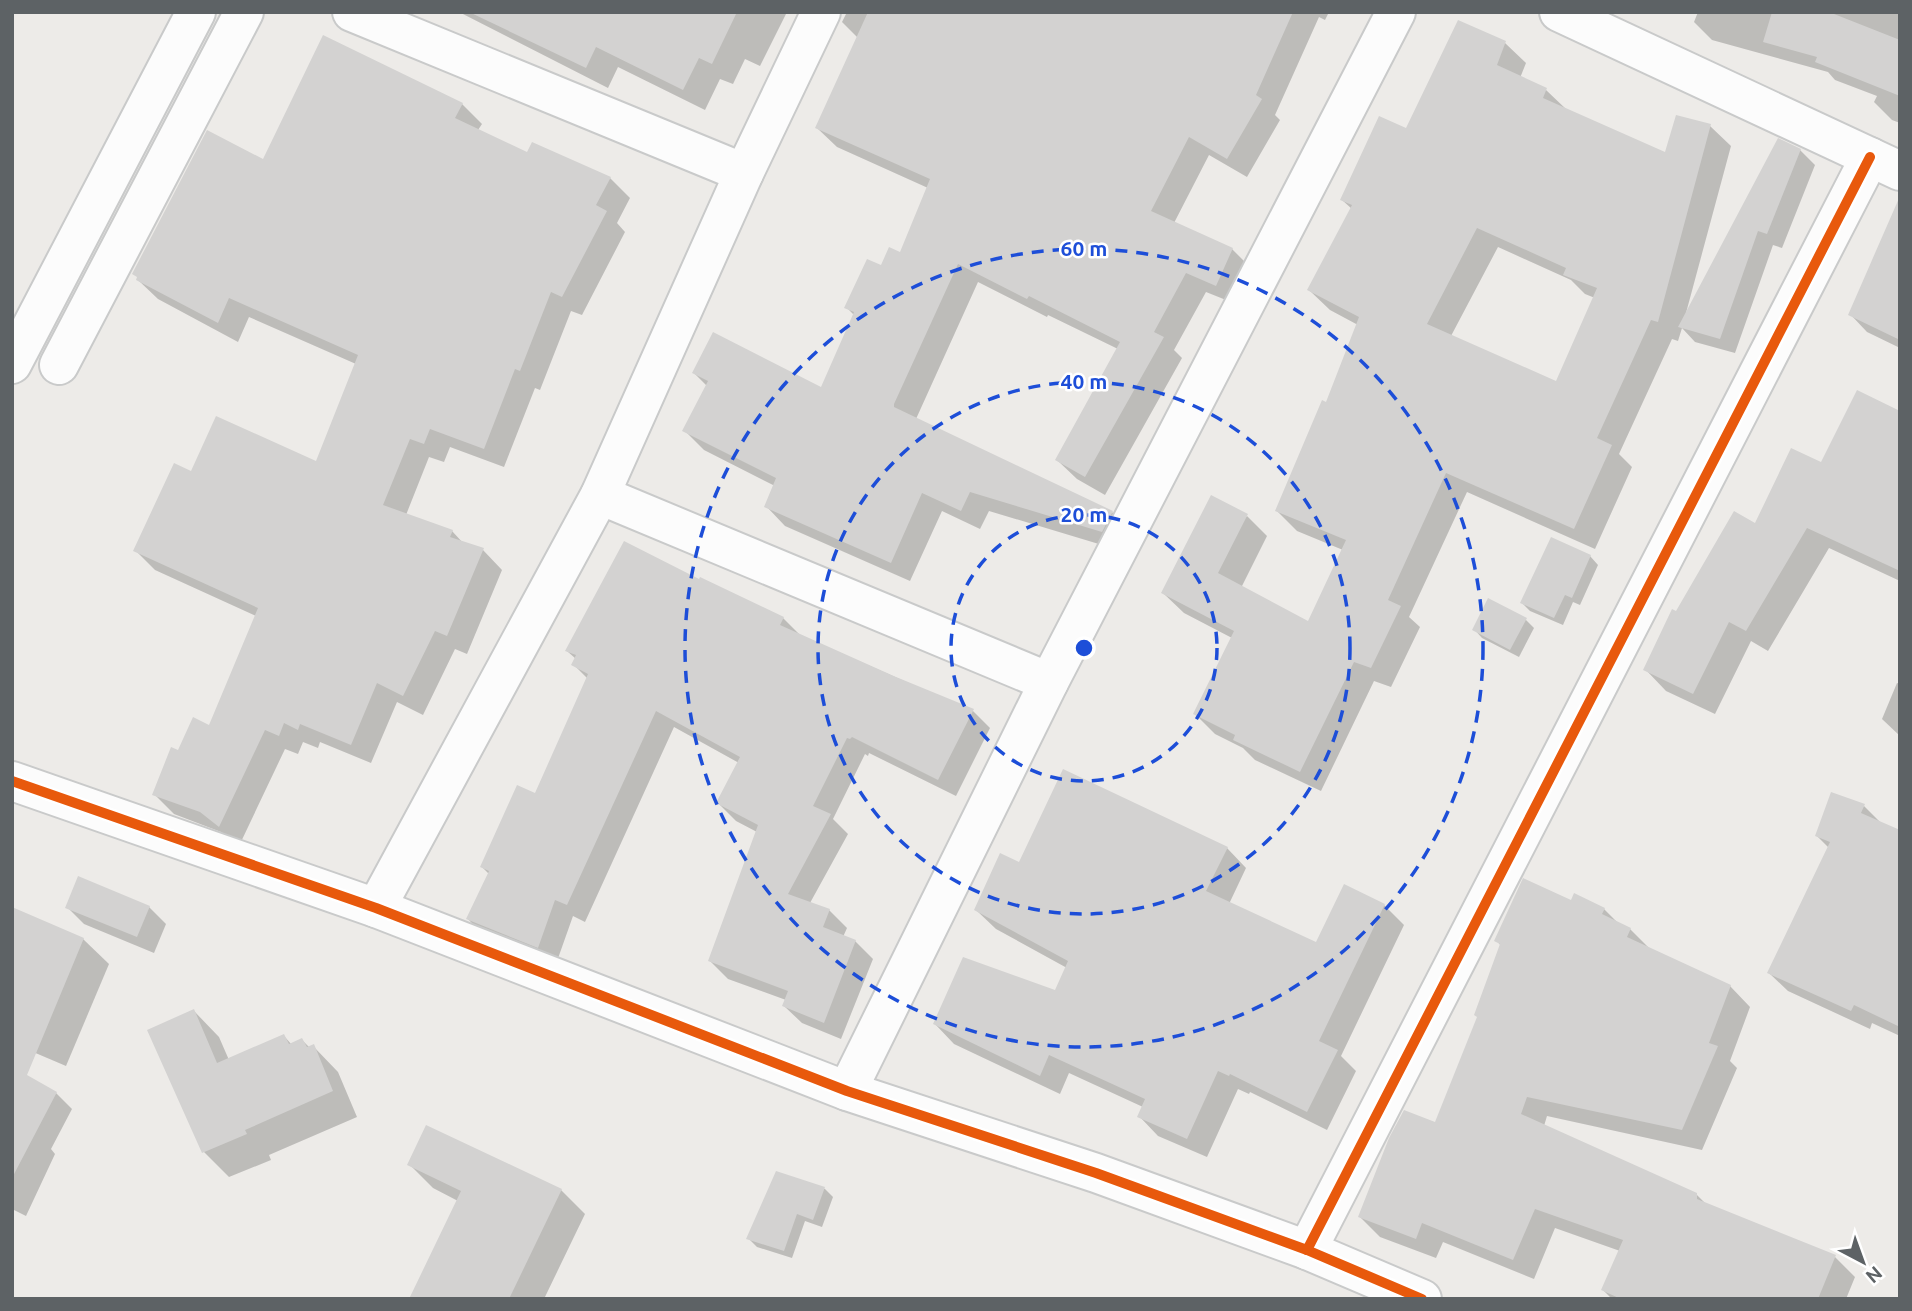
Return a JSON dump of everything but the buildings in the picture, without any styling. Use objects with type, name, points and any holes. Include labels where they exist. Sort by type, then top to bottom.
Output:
[{"type":"street","points":[[12,364],[196,12]]},
{"type":"street","points":[[59,365],[244,12]]},
{"type":"street","points":[[352,12],[744,173]]},
{"type":"street","points":[[376,908],[600,495],[744,173],[821,12]]},
{"type":"street","points":[[847,1091],[1049,682],[1396,12]]},
{"type":"street","points":[[1307,1250],[1885,164],[1559,12]]},
{"type":"street","points":[[600,495],[1049,682]]},
{"type":"street","points":[[12,781],[376,908],[847,1091],[1096,1173],[1307,1250],[1422,1299]]},
{"type":"cycle path","points":[[1307,1250],[1870,157]]},
{"type":"cycle path","points":[[12,781],[376,908],[847,1091],[1096,1173],[1307,1250],[1422,1299]]}]
